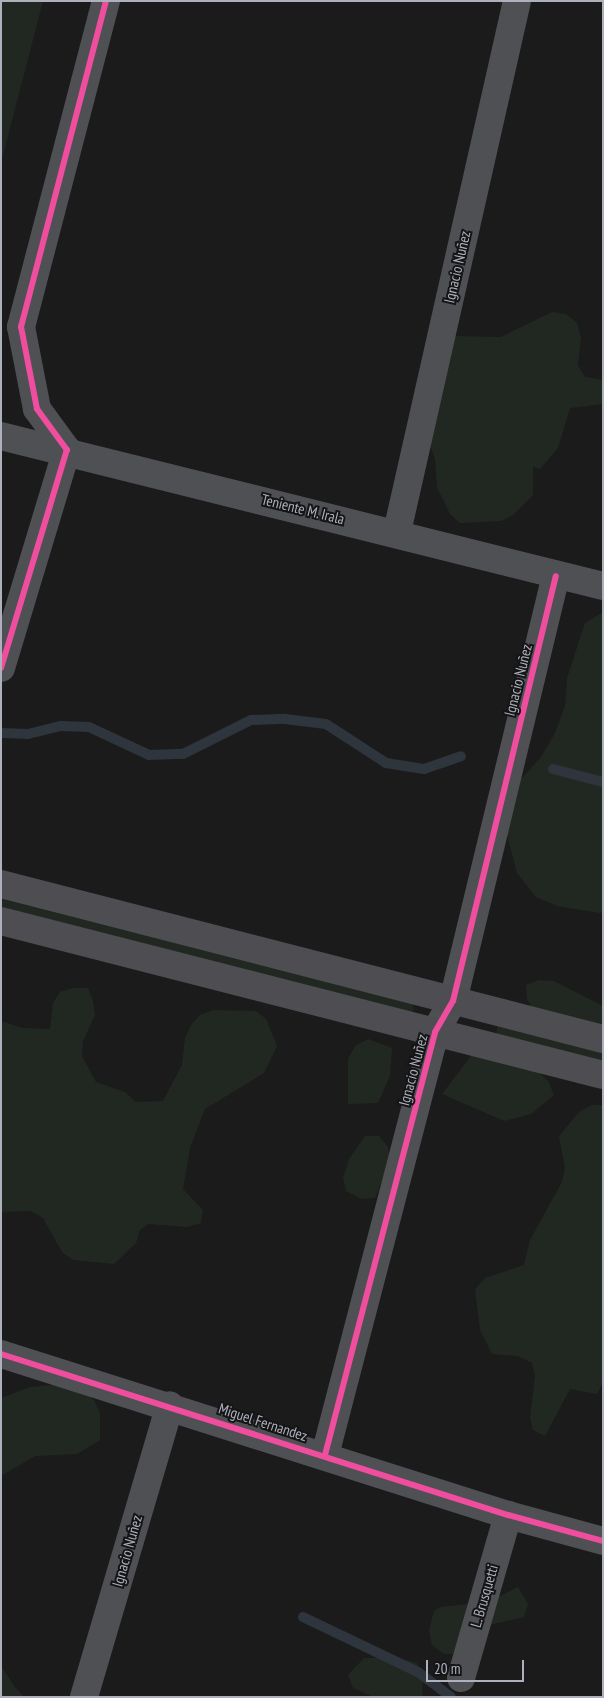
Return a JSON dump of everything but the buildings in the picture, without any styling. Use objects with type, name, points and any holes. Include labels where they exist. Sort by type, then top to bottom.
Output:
[{"type":"street","points":[[1,668],[67,450],[37,408],[21,327],[106,1]]},
{"type":"street","name":"Ignacio Nuñez","points":[[397,532],[517,1]]},
{"type":"street","name":"Teniente M. Irala","points":[[1,436],[67,450],[397,532],[556,576],[603,586]]},
{"type":"street","name":"Ignacio Nuñez","points":[[326,1455],[435,1032],[453,1001],[556,576]]},
{"type":"street","points":[[1,884],[603,1039]]},
{"type":"street","points":[[1,921],[603,1075]]},
{"type":"street","name":"Miguel Fernandez","points":[[1,1354],[170,1405],[508,1515],[603,1541]]},
{"type":"street","name":"Ignacio Nuñez","points":[[84,1697],[170,1405]]},
{"type":"street","name":"L. Brusquetti","points":[[461,1678],[508,1515]]},
{"type":"shaded area","points":[[1,1],[43,1],[1,163]]},
{"type":"shaded area","points":[[552,312],[566,314],[577,323],[581,337],[578,365],[585,377],[603,380],[603,404],[570,408],[558,448],[540,469],[533,467],[533,495],[513,515],[501,521],[460,523],[450,514],[437,487],[435,459],[421,421],[453,336],[501,337]]},
{"type":"shaded area","points":[[603,612],[603,912],[600,913],[557,906],[536,897],[517,873],[506,831],[511,790],[541,757],[555,733],[565,706],[567,678],[585,623]]},
{"type":"shaded area","points":[[1,899],[412,1003],[414,1010],[410,1012],[1,907]]},
{"type":"shaded area","points":[[539,980],[554,981],[603,1006],[603,1035],[540,1023],[527,999],[526,985]]},
{"type":"shaded area","points":[[73,988],[88,988],[93,1001],[95,1015],[83,1041],[82,1056],[96,1082],[125,1092],[136,1102],[163,1101],[182,1065],[185,1038],[191,1025],[200,1015],[213,1010],[256,1011],[266,1019],[277,1046],[264,1073],[205,1109],[190,1148],[183,1189],[203,1210],[201,1223],[187,1227],[148,1224],[140,1230],[136,1243],[114,1264],[73,1260],[62,1252],[43,1218],[31,1211],[1,1212],[1,1021],[22,1028],[50,1029],[53,1003],[60,992]]},
{"type":"shaded area","points":[[497,1026],[603,1052],[603,1061],[497,1034]]},
{"type":"shaded area","points":[[368,1039],[392,1048],[390,1076],[378,1103],[348,1104],[348,1059],[355,1046]]},
{"type":"shaded area","points":[[474,1052],[527,1061],[548,1081],[554,1095],[531,1114],[504,1121],[442,1094]]},
{"type":"shaded area","points":[[592,1105],[603,1105],[603,1383],[597,1394],[570,1389],[545,1436],[533,1430],[530,1418],[535,1376],[532,1363],[518,1356],[492,1354],[480,1330],[475,1289],[485,1278],[524,1265],[530,1240],[562,1182],[565,1168],[559,1136],[579,1112]]},
{"type":"shaded area","points":[[365,1136],[379,1136],[388,1147],[390,1160],[375,1198],[361,1199],[346,1191],[343,1178],[349,1159]]},
{"type":"shaded area","points":[[71,1383],[94,1400],[100,1413],[100,1440],[77,1454],[35,1456],[1,1476],[1,1398],[30,1387]]},
{"type":"shaded area","points":[[518,1587],[528,1604],[524,1617],[489,1625],[457,1654],[444,1654],[432,1645],[429,1630],[434,1611],[440,1607],[488,1602]]},
{"type":"shaded area","points":[[364,1658],[398,1658],[417,1663],[423,1675],[422,1697],[373,1697],[353,1688],[348,1675]]},
{"type":"shaded area","points":[[1,1666],[15,1687],[24,1697],[1,1697]]},
{"type":"waterway","points":[[1,733],[28,734],[61,726],[89,727],[149,755],[183,754],[251,720],[285,719],[326,724],[386,763],[424,769],[461,756]]},
{"type":"waterway","points":[[553,769],[603,782]]},
{"type":"waterway","points":[[303,1617],[418,1672],[451,1697]]},
{"type":"cycle path","points":[[1,668],[67,450],[37,409],[21,327],[106,1]]},
{"type":"cycle path","points":[[325,1455],[435,1032],[453,1001],[556,576]]},
{"type":"cycle path","points":[[1,1354],[508,1515],[603,1541]]}]
